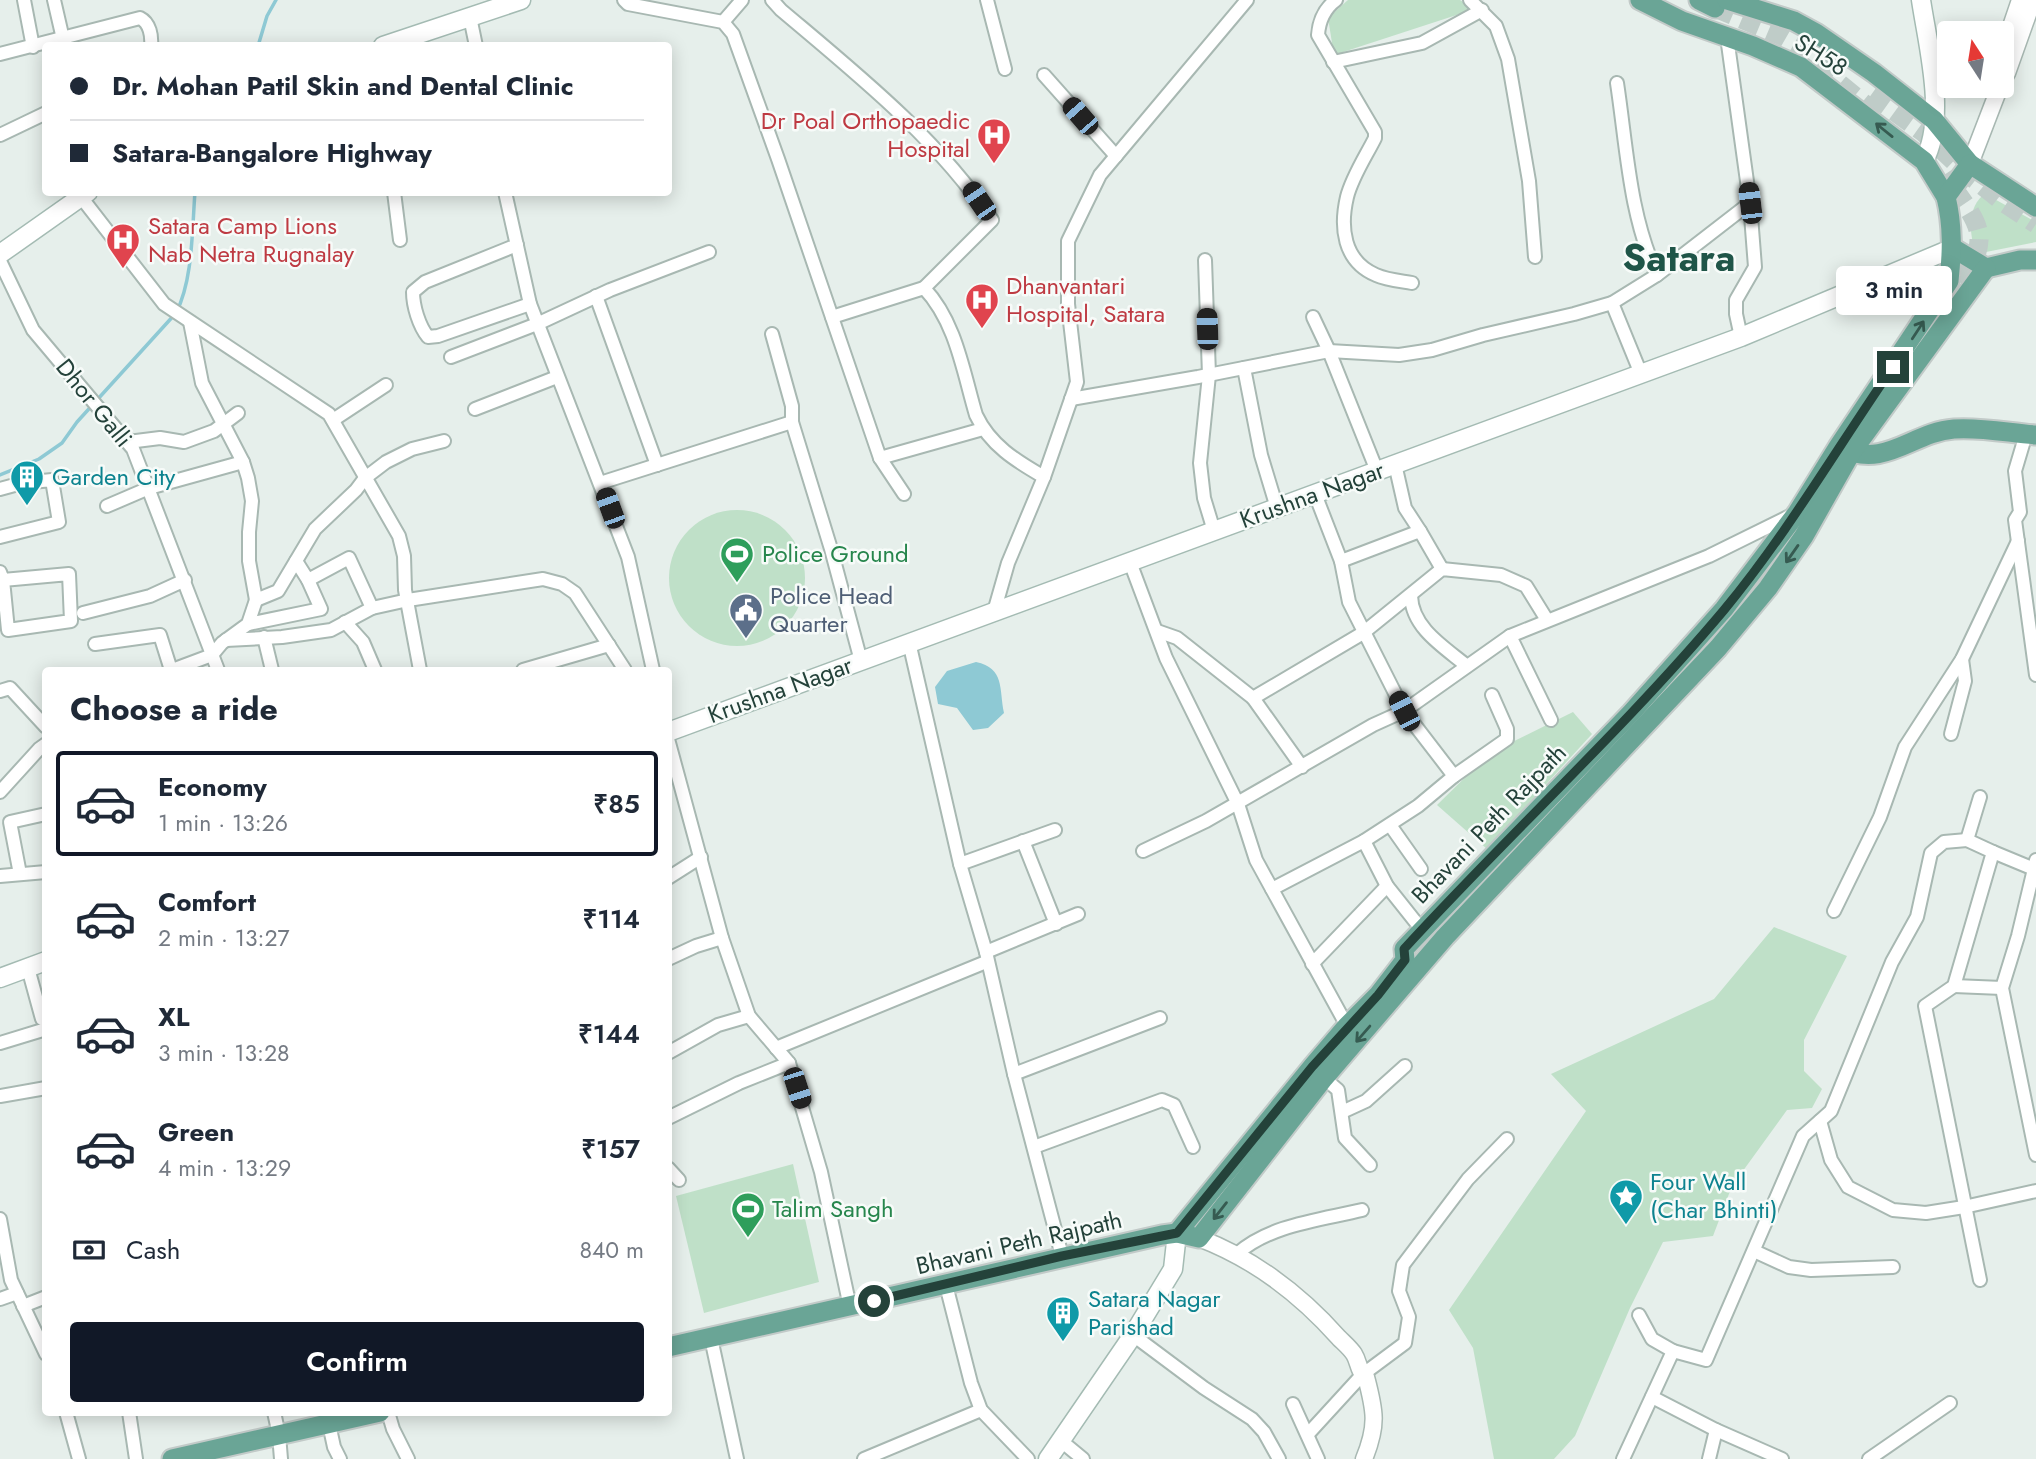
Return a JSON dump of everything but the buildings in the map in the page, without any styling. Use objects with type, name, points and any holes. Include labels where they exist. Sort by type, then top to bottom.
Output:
[{"type":"main road","points":[[395,42],[521,0]]},
{"type":"main road","points":[[1921,0],[1935,94],[1934,120],[1924,161]]},
{"type":"main road","name":"SH58","points":[[1642,2],[1774,14],[1816,33],[1874,73],[1934,120],[1970,164],[2033,203]]},
{"type":"main road","name":"SH58","points":[[1642,2],[1801,67],[1924,161],[1946,197]]},
{"type":"main road","points":[[1048,1459],[1133,1335],[1173,1269],[1324,1078],[1445,937],[1718,648],[1768,588],[1844,450],[1949,281],[1953,248],[1946,197],[1970,164]]},
{"type":"main road","points":[[0,254],[84,196]]},
{"type":"main road","points":[[1953,248],[1986,268]]},
{"type":"main road","name":"Krushna Nagar","points":[[672,731],[1741,337],[1953,248]]},
{"type":"main road","points":[[1844,450],[1986,268],[2021,260],[2036,260]]},
{"type":"main road","points":[[1844,450],[1870,456],[1891,452],[1932,434],[1952,429],[1986,429],[2031,435]]},
{"type":"main road","name":"Bhavani Peth Rajpath","points":[[1177,1233],[1347,1026],[1378,995],[1405,960],[1404,949],[1631,713],[1807,514]]},
{"type":"main road","points":[[1405,960],[1430,940],[1563,794],[1670,683]]},
{"type":"main road","points":[[0,978],[42,963]]},
{"type":"main road","points":[[1173,1269],[1177,1233]]},
{"type":"main road","name":"Bhavani Peth Rajpath","points":[[672,1347],[1062,1256],[1177,1233],[1199,1238]]},
{"type":"main road","points":[[172,1459],[363,1416]]},
{"type":"street","points":[[24,0],[33,47]]},
{"type":"street","points":[[54,0],[63,39]]},
{"type":"street","points":[[624,0],[628,4],[723,22],[733,34],[880,458],[904,494]]},
{"type":"street","points":[[723,22],[742,0]]},
{"type":"street","points":[[772,0],[881,94],[967,182],[992,220],[925,288],[832,317]]},
{"type":"street","points":[[987,0],[1005,69]]},
{"type":"street","points":[[994,612],[1009,563],[1044,477],[1077,382],[1068,304],[1068,241],[1100,176],[1247,0]]},
{"type":"street","points":[[1336,0],[1329,5],[1319,23],[1318,35],[1375,132],[1375,138],[1348,195],[1345,226],[1347,249],[1358,264],[1376,275],[1412,283]]},
{"type":"street","points":[[1470,0],[1496,26],[1508,59],[1529,181],[1535,257]]},
{"type":"street","points":[[2013,21],[2020,0]]},
{"type":"street","points":[[2014,54],[2034,0]]},
{"type":"street","points":[[1333,62],[1422,43],[1482,10]]},
{"type":"street","points":[[470,17],[475,42]]},
{"type":"street","points":[[52,42],[140,19],[147,23],[152,42]]},
{"type":"street","points":[[1727,37],[1750,203],[1755,267],[1736,300],[1741,337]]},
{"type":"street","points":[[0,54],[42,45]]},
{"type":"street","points":[[1044,75],[1116,156]]},
{"type":"street","points":[[1617,83],[1633,208],[1657,275]]},
{"type":"street","points":[[1970,164],[1995,98]]},
{"type":"street","points":[[0,135],[42,115]]},
{"type":"street","points":[[86,196],[163,304],[329,414],[399,536],[419,667]]},
{"type":"street","points":[[394,196],[400,240]]},
{"type":"street","points":[[506,196],[530,304],[628,557],[652,667]]},
{"type":"street","points":[[1071,400],[1329,351],[1399,355],[1432,351],[1483,335],[1612,303],[1657,275],[1750,203]]},
{"type":"street","points":[[517,245],[425,282],[413,292],[413,302],[428,337],[438,337],[530,304]]},
{"type":"street","points":[[451,357],[709,252]]},
{"type":"street","points":[[1205,260],[1209,375],[1200,463],[1204,498],[1213,531]]},
{"type":"street","name":"Dhor Galli","points":[[0,261],[33,330],[133,449],[217,667]]},
{"type":"street","points":[[925,288],[938,302],[947,319],[976,415],[983,429],[1016,461],[1044,477]]},
{"type":"street","points":[[596,296],[657,466]]},
{"type":"street","points":[[1612,303],[1641,374]]},
{"type":"street","points":[[1313,317],[1377,471]]},
{"type":"street","points":[[190,322],[202,383],[243,462],[252,501],[249,561],[256,600],[248,624]]},
{"type":"street","points":[[772,334],[792,406],[792,422],[831,549],[861,661]]},
{"type":"street","points":[[1244,368],[1261,455],[1277,508]]},
{"type":"street","points":[[475,409],[558,377]]},
{"type":"street","points":[[333,420],[386,385]]},
{"type":"street","points":[[128,442],[160,438],[184,442],[214,431],[238,413]]},
{"type":"street","points":[[600,484],[792,422]]},
{"type":"street","points":[[880,458],[983,429]]},
{"type":"street","points":[[2031,435],[2015,471],[2020,512],[2015,520],[2036,675]]},
{"type":"street","points":[[256,600],[278,591],[315,529],[365,478],[386,462],[412,449],[444,441]]},
{"type":"street","points":[[107,506],[149,488],[243,462]]},
{"type":"street","points":[[1395,464],[1405,508],[1442,569]]},
{"type":"street","points":[[0,489],[22,483],[52,480],[59,522],[0,537]]},
{"type":"street","points":[[1315,494],[1341,561],[1349,602],[1363,633],[1404,711],[1454,776]]},
{"type":"street","points":[[1143,852],[1238,804],[1373,725],[1404,711],[1510,636],[1807,514]]},
{"type":"street","points":[[1341,561],[1420,531]]},
{"type":"street","points":[[1834,911],[1880,817],[1905,747],[1962,659],[2018,541]]},
{"type":"street","points":[[308,580],[349,558],[372,608]]},
{"type":"street","points":[[180,667],[212,655],[226,640],[248,624],[321,609],[296,561]]},
{"type":"street","points":[[1130,562],[1166,657],[1238,804],[1256,860],[1347,1026]]},
{"type":"street","points":[[1253,698],[1363,633],[1442,569],[1501,575],[1527,586],[1547,621]]},
{"type":"street","points":[[69,574],[71,621],[8,630],[2,576],[69,574]]},
{"type":"street","points":[[226,640],[331,630],[372,608],[543,579],[562,584],[575,593],[623,667]]},
{"type":"street","points":[[83,612],[150,596],[185,580]]},
{"type":"street","points":[[1411,596],[1412,608],[1420,625],[1467,666]]},
{"type":"street","points":[[345,622],[363,642],[374,667]]},
{"type":"street","points":[[1157,631],[1177,638],[1253,698],[1302,767]]},
{"type":"street","points":[[95,644],[160,635],[171,667]]},
{"type":"street","points":[[1510,636],[1551,720]]},
{"type":"street","points":[[264,637],[271,667]]},
{"type":"street","points":[[909,642],[960,864],[1062,1256]]},
{"type":"street","points":[[533,667],[609,645]]},
{"type":"street","points":[[1951,734],[1965,681],[1962,659]]},
{"type":"street","points":[[0,691],[10,688],[42,723]]},
{"type":"street","points":[[1272,889],[1390,825],[1507,739],[1507,729],[1492,695]]},
{"type":"street","points":[[0,792],[42,747]]},
{"type":"street","points":[[672,753],[722,938],[749,1016],[789,1063],[821,1172],[850,1307]]},
{"type":"street","points":[[1966,840],[1980,797]]},
{"type":"street","points":[[20,874],[9,822],[42,815]]},
{"type":"street","points":[[1390,825],[1421,869]]},
{"type":"street","points":[[960,864],[1055,830]]},
{"type":"street","points":[[1639,1315],[1651,1339],[1673,1351],[1706,1360],[1803,1136],[1831,1111],[1892,962],[1917,917],[1931,853],[1944,842],[1966,840],[2035,866],[2002,988],[2031,1114],[2036,1155]]},
{"type":"street","points":[[1023,841],[1056,924]]},
{"type":"street","points":[[1364,841],[1387,886],[1422,930]]},
{"type":"street","points":[[1954,986],[1993,852]]},
{"type":"street","points":[[672,875],[701,857]]},
{"type":"street","points":[[0,876],[42,872]]},
{"type":"street","points":[[1312,964],[1387,886]]},
{"type":"street","points":[[776,1048],[1078,914]]},
{"type":"street","points":[[672,957],[722,938]]},
{"type":"street","points":[[28,968],[42,1019]]},
{"type":"street","points":[[1980,1280],[1925,1006],[1954,986],[2002,988]]},
{"type":"street","points":[[672,1050],[718,1025],[749,1016]]},
{"type":"street","points":[[1014,1074],[1160,1018]]},
{"type":"street","points":[[0,1043],[42,1030]]},
{"type":"street","points":[[672,1116],[789,1063]]},
{"type":"street","points":[[1342,1112],[1366,1101],[1405,1066]]},
{"type":"street","points":[[1324,1078],[1338,1090],[1345,1138],[1370,1165]]},
{"type":"street","points":[[0,1096],[42,1089]]},
{"type":"street","points":[[1034,1147],[1163,1100],[1174,1105],[1193,1147]]},
{"type":"street","points":[[1820,1121],[1831,1160],[1847,1187],[1893,1210],[1926,1213],[2036,1191]]},
{"type":"street","points":[[1308,1434],[1362,1375],[1405,1343],[1409,1317],[1399,1291],[1403,1265],[1468,1179],[1507,1139]]},
{"type":"street","points":[[672,1172],[679,1180]]},
{"type":"street","points":[[1237,1254],[1249,1243],[1290,1227],[1362,1210]]},
{"type":"street","points":[[0,1219],[11,1280],[41,1336]]},
{"type":"street","points":[[1199,1238],[1237,1254],[1282,1283],[1318,1315],[1354,1354],[1362,1375],[1366,1377],[1375,1409],[1371,1441],[1364,1459]]},
{"type":"street","points":[[1754,1251],[1789,1267],[1811,1270],[1893,1267]]},
{"type":"street","points":[[946,1285],[971,1383],[981,1410],[1028,1459]]},
{"type":"street","points":[[0,1299],[17,1293]]},
{"type":"street","points":[[23,1306],[42,1299]]},
{"type":"street","points":[[1133,1335],[1204,1388],[1252,1419],[1264,1432],[1279,1459]]},
{"type":"street","points":[[711,1338],[737,1459]]},
{"type":"street","points":[[1623,1459],[1673,1351]]},
{"type":"street","points":[[1652,1397],[1716,1430],[1782,1459]]},
{"type":"street","points":[[1869,1459],[1950,1403]]},
{"type":"street","points":[[1293,1404],[1318,1459]]},
{"type":"street","points":[[864,1459],[981,1410]]},
{"type":"street","points":[[67,1416],[79,1459]]},
{"type":"street","points":[[130,1416],[136,1459]]},
{"type":"street","points":[[275,1416],[281,1459]]},
{"type":"street","points":[[389,1416],[408,1459]]},
{"type":"street","points":[[329,1424],[334,1447],[340,1459]]},
{"type":"street","points":[[1709,1459],[1716,1430]]},
{"type":"street","points":[[1060,1440],[1083,1459]]},
{"type":"green space","points":[[1348,0],[1460,0],[1475,9],[1334,55],[1328,18]]},
{"type":"green space","points":[[1982,196],[1989,196],[2036,222],[2036,242],[1986,252],[1975,250],[1971,221],[1974,207]]},
{"type":"green space","name":"Police Ground","points":[[737,510],[763,515],[785,530],[800,552],[805,578],[800,604],[785,626],[763,641],[737,646],[711,641],[689,626],[674,604],[669,578],[674,552],[689,530],[711,515]]},
{"type":"green space","points":[[1573,712],[1592,734],[1487,849],[1437,805],[1490,753]]},
{"type":"green space","points":[[1774,927],[1847,956],[1804,1040],[1804,1071],[1822,1089],[1812,1108],[1787,1110],[1732,1186],[1713,1236],[1663,1242],[1630,1308],[1575,1436],[1554,1459],[1494,1459],[1473,1348],[1449,1310],[1586,1111],[1551,1074],[1714,999]]},
{"type":"green space","name":"Talim Sangh","points":[[793,1164],[819,1282],[704,1313],[676,1196]]},
{"type":"water","points":[[976,662],[992,669],[996,674],[1004,713],[988,728],[973,730],[957,708],[938,704],[935,687],[947,671]]},
{"type":"waterway","points":[[259,42],[267,16],[276,0]]},
{"type":"waterway","points":[[0,475],[39,459],[62,443],[77,422],[176,313],[189,270],[195,196]]},
{"type":"tunnel","points":[[1715,8],[1784,37],[1836,67]]},
{"type":"tunnel","points":[[1815,69],[1839,83],[1878,115]]},
{"type":"tunnel","points":[[1871,95],[1924,133],[1965,172],[2004,203],[2036,224]]},
{"type":"tunnel","points":[[1927,330],[1960,285],[1978,248],[1979,236],[1975,221],[1944,175]]},
{"type":"tunnel","points":[[1671,682],[1726,623],[1792,536]]},
{"type":"place","name":"Dr Poal Orthopaedic Hospital","points":[[994,165]]},
{"type":"place","name":"Satara Camp Lions Nab Netra Rugnalay","points":[[123,270]]},
{"type":"place","name":"Dhanvantari Hospital, Satara","points":[[982,330]]},
{"type":"place","name":"Garden City","points":[[27,507]]},
{"type":"place","name":"Police Ground","points":[[737,584]]},
{"type":"place","name":"Police Head Quarter","points":[[746,640]]},
{"type":"place","name":"Four Wall (Char Bhinti)","points":[[1626,1226]]},
{"type":"place","name":"Talim Sangh","points":[[748,1239]]},
{"type":"place","name":"Satara Nagar Parishad","points":[[1063,1343]]},
{"type":"district","name":"Satara","points":[[1679,258]]},
{"type":"route","points":[[874,1301],[1062,1256],[1177,1233],[1312,1067],[1378,995],[1405,960],[1404,949],[1631,713],[1724,610],[1797,513],[1893,367]]}]
